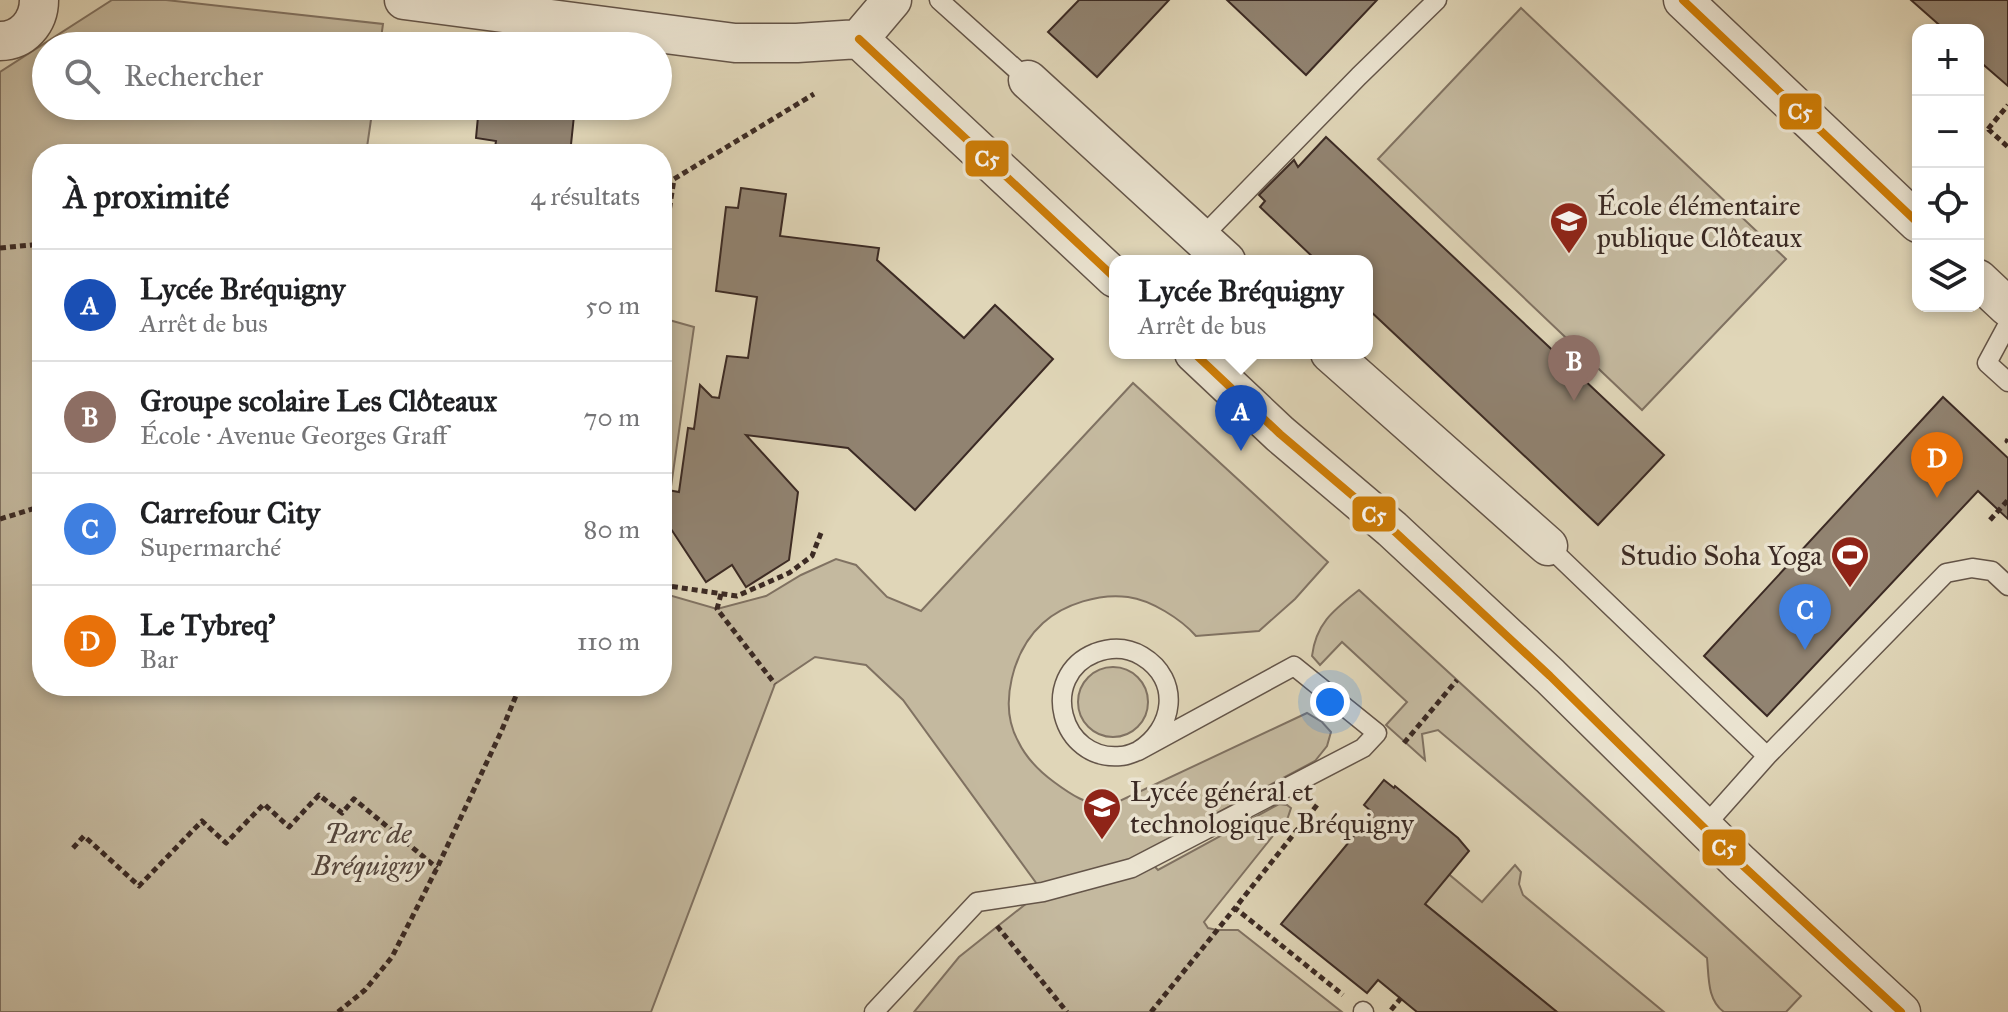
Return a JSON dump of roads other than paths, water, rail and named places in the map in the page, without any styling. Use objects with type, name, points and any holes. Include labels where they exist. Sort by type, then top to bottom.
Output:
[{"type":"street","points":[[0,41],[21,35],[33,25],[39,0]]},
{"type":"street","points":[[404,0],[650,32]]},
{"type":"street","points":[[672,35],[735,43],[859,39],[892,0]]},
{"type":"street","points":[[1683,0],[1912,217]]},
{"type":"street","points":[[859,39],[1109,272]]},
{"type":"street","points":[[1028,80],[1214,250]]},
{"type":"street","points":[[1984,285],[2008,307]]},
{"type":"street","points":[[1200,359],[1280,434],[1392,529],[1550,676],[1740,863],[1901,1012]]},
{"type":"street","points":[[1337,359],[1548,546]]},
{"type":"lane","points":[[939,0],[1028,80]]},
{"type":"lane","points":[[1214,250],[1359,76],[1437,0]]},
{"type":"lane","points":[[2008,324],[1987,363],[2008,382]]},
{"type":"lane","points":[[1548,546],[1767,756]]},
{"type":"lane","points":[[1703,825],[1946,573],[1972,568],[1992,571],[2008,586]]},
{"type":"lane","points":[[874,1012],[977,902],[1043,892],[1132,868],[1363,748],[1377,733],[1294,666],[1138,751],[1121,756],[1103,755],[1086,748],[1072,736],[1064,720],[1061,702],[1064,684],[1073,668],[1087,656],[1104,649],[1123,649],[1148,659],[1158,669],[1169,694],[1166,721],[1150,744],[1138,751]]},
{"type":"place","name":"École élémentaire publique Clôteaux","points":[[1569,255]]},
{"type":"place","name":"Groupe scolaire Les Clôteaux","points":[[1574,401]]},
{"type":"place","name":"Lycée Bréquigny","points":[[1241,451]]},
{"type":"place","name":"Le Tybreq'","points":[[1937,498]]},
{"type":"place","name":"Studio Soha Yoga","points":[[1850,589]]},
{"type":"place","name":"Carrefour City","points":[[1805,650]]},
{"type":"place","name":"Lycée général et technologique Bréquigny","points":[[1102,841]]},
{"type":"park label","name":"Parc de Bréquigny","points":[[368,849]]}]
